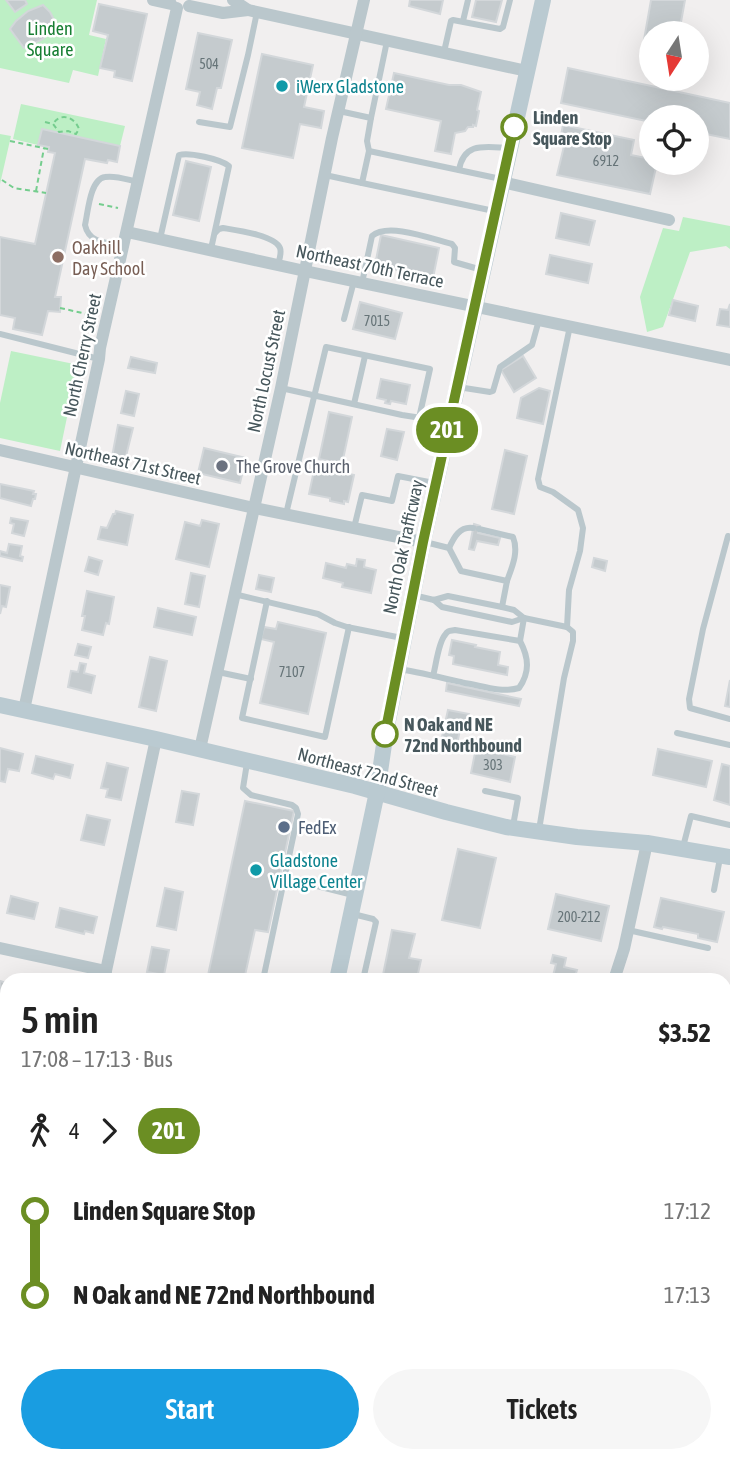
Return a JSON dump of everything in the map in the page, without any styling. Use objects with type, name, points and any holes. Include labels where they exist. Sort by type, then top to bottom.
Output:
[{"type":"main road","name":"North Oak Trafficway","points":[[338,973],[377,792],[386,731],[423,542],[543,0]]},
{"type":"main road","name":"Northeast 72nd Street","points":[[0,705],[200,749],[513,828],[647,843],[725,857]]},
{"type":"street","points":[[153,0],[223,13],[257,9]]},
{"type":"street","points":[[233,0],[257,9],[356,33],[527,71]]},
{"type":"street","name":"North Locust Street","points":[[200,749],[364,0]]},
{"type":"street","name":"North Cherry Street","points":[[24,710],[107,318],[180,4]]},
{"type":"street","points":[[502,181],[668,220]]},
{"type":"street","name":"Northeast 70th Terrace","points":[[127,232],[730,360]]},
{"type":"street","name":"Northeast 71st Street","points":[[0,450],[254,508],[423,542]]},
{"type":"street","points":[[105,973],[156,739]]},
{"type":"street","points":[[616,973],[647,843]]},
{"type":"street","points":[[0,948],[97,973]]},
{"type":"lane","points":[[463,21],[468,0]]},
{"type":"lane","points":[[444,52],[451,21],[500,29],[503,27],[510,0]]},
{"type":"lane","points":[[198,122],[230,127],[257,9]]},
{"type":"lane","points":[[362,183],[369,151],[367,141],[371,118],[387,40]]},
{"type":"lane","points":[[339,111],[371,118]]},
{"type":"lane","points":[[459,170],[462,158],[473,149],[485,146],[509,148]]},
{"type":"lane","points":[[369,151],[502,181]]},
{"type":"lane","points":[[160,239],[181,153],[225,162],[229,166],[211,249]]},
{"type":"lane","points":[[325,175],[496,211]]},
{"type":"lane","points":[[124,246],[90,237],[85,225],[90,201],[94,185],[99,179],[114,177],[138,181]]},
{"type":"lane","points":[[215,233],[222,228],[274,241],[280,248],[278,265]]},
{"type":"lane","points":[[344,319],[372,236],[379,231],[390,230],[452,244],[455,248],[454,262],[483,270]]},
{"type":"lane","points":[[458,387],[493,391],[503,363],[533,345],[539,320]]},
{"type":"lane","points":[[567,626],[569,590],[580,551],[583,528],[578,510],[553,492],[540,487],[538,479],[570,326]]},
{"type":"lane","points":[[0,334],[99,359]]},
{"type":"lane","points":[[286,514],[326,347],[430,369],[419,418]]},
{"type":"lane","points":[[354,404],[365,355]]},
{"type":"lane","points":[[281,388],[449,423]]},
{"type":"lane","points":[[354,528],[362,495],[392,501],[398,476],[436,484]]},
{"type":"lane","points":[[502,607],[515,553],[513,537],[466,527],[453,538],[449,548],[461,571],[507,581]]},
{"type":"lane","points":[[728,536],[701,637],[689,699],[690,708],[730,719]]},
{"type":"lane","points":[[423,542],[449,548]]},
{"type":"lane","points":[[234,593],[318,614],[349,627],[404,638]]},
{"type":"lane","points":[[413,595],[434,600],[442,607],[512,622],[524,618]]},
{"type":"lane","points":[[434,600],[448,596],[502,607],[514,610],[524,618],[567,626],[573,632],[539,832]]},
{"type":"lane","points":[[267,601],[242,718],[324,737],[349,627]]},
{"type":"lane","points":[[398,668],[509,691],[519,688],[525,680],[528,664],[520,641],[524,618]]},
{"type":"lane","points":[[433,676],[442,640],[450,631],[520,641]]},
{"type":"lane","points":[[218,671],[251,679]]},
{"type":"lane","points":[[677,733],[730,745]]},
{"type":"lane","points":[[248,761],[243,788],[245,791],[251,795],[292,805],[299,814],[265,973]]},
{"type":"lane","points":[[485,791],[518,798],[513,828]]},
{"type":"lane","points":[[683,849],[691,816],[730,825]]},
{"type":"lane","points":[[714,890],[725,857]]},
{"type":"lane","points":[[285,878],[355,895]]},
{"type":"lane","points":[[351,914],[376,922],[365,973]]},
{"type":"lane","points":[[628,930],[708,948]]},
{"type":"path","points":[[45,122],[53,124],[59,132],[76,134],[79,129],[74,121],[65,117],[53,124]]},
{"type":"path","points":[[10,141],[48,149]]},
{"type":"path","points":[[36,191],[44,148]]},
{"type":"path","points":[[2,180],[14,188],[46,193]]},
{"type":"path","points":[[90,201],[126,210]]},
{"type":"path","points":[[60,308],[107,318]]},
{"type":"green space","name":"Linden Square","points":[[0,0],[97,0],[89,35],[106,39],[98,76],[73,70],[69,83],[0,68]]},
{"type":"green space","points":[[21,104],[125,126],[120,146],[42,129],[38,145],[13,139]]},
{"type":"green space","points":[[0,134],[11,136],[0,184]]},
{"type":"green space","points":[[683,217],[730,226],[730,249],[726,246],[690,252],[663,327],[647,332],[640,297],[663,228],[679,231]]},
{"type":"green space","points":[[11,351],[74,364],[77,369],[60,451],[0,438],[0,403]]},
{"type":"building","points":[[6,0],[25,0],[27,4],[15,12]]},
{"type":"building","points":[[410,0],[443,0],[440,14],[409,6]]},
{"type":"building","points":[[476,0],[502,0],[496,22],[472,17]]},
{"type":"building","points":[[651,0],[685,0],[681,21],[647,21]]},
{"type":"building","points":[[99,4],[147,14],[132,81],[114,77],[115,71],[100,68],[108,35],[93,31]]},
{"type":"building","points":[[43,5],[57,25],[43,39],[24,48],[10,29],[28,11]]},
{"type":"building","points":[[198,33],[232,40],[221,88],[217,88],[212,109],[197,105],[200,92],[186,89]]},
{"type":"building","name":"iWerx Gladstone","points":[[262,54],[313,65],[304,107],[324,111],[321,128],[300,124],[293,158],[242,148]]},
{"type":"building","points":[[568,68],[639,83],[639,91],[674,91],[730,103],[730,139],[709,135],[709,105],[639,105],[639,119],[561,103]]},
{"type":"building","points":[[394,73],[449,85],[461,85],[481,92],[476,126],[455,133],[451,154],[435,151],[441,121],[386,109]]},
{"type":"building","points":[[563,125],[634,140],[631,155],[639,157],[639,175],[654,175],[650,194],[557,175],[565,142],[560,140]]},
{"type":"building","name":"Oakhill Day School","points":[[42,129],[120,146],[117,162],[85,159],[55,297],[61,297],[60,312],[48,311],[42,335],[13,329],[15,318],[0,315],[0,237],[35,244],[55,153],[48,152],[49,147],[38,145]]},
{"type":"building","points":[[186,161],[211,167],[199,221],[173,215]]},
{"type":"building","points":[[561,213],[595,221],[589,245],[556,238]]},
{"type":"building","points":[[381,235],[439,248],[432,283],[401,276],[403,271],[375,265]]},
{"type":"building","points":[[550,255],[592,264],[588,283],[546,274]]},
{"type":"building","points":[[673,300],[698,306],[695,321],[669,315]]},
{"type":"building","points":[[360,302],[402,313],[395,339],[353,329]]},
{"type":"building","points":[[730,304],[730,327],[717,325],[720,309],[728,310]]},
{"type":"building","points":[[523,356],[536,378],[514,392],[501,370]]},
{"type":"building","points":[[131,357],[157,363],[155,373],[128,368]]},
{"type":"building","points":[[381,379],[410,385],[406,404],[391,401],[390,404],[385,403],[386,400],[377,398]]},
{"type":"building","points":[[539,388],[550,391],[543,424],[517,418],[521,398]]},
{"type":"building","points":[[126,391],[139,394],[134,416],[121,413]]},
{"type":"building","points":[[329,412],[352,417],[342,464],[319,459]]},
{"type":"building","points":[[118,425],[133,428],[125,460],[112,457]]},
{"type":"building","points":[[387,429],[404,432],[397,460],[381,456]]},
{"type":"building","name":"The Grove Church","points":[[204,448],[246,458],[240,483],[198,473]]},
{"type":"building","points":[[505,450],[527,456],[514,514],[492,509]]},
{"type":"building","points":[[315,466],[354,475],[348,502],[344,501],[344,504],[309,494]]},
{"type":"building","points":[[0,484],[34,491],[35,499],[31,506],[0,498]]},
{"type":"building","points":[[116,511],[133,515],[127,545],[98,539],[101,527],[107,528]]},
{"type":"building","points":[[11,518],[28,521],[24,536],[12,533],[14,524],[10,523]]},
{"type":"building","points":[[202,520],[219,524],[209,567],[176,559],[185,522],[200,526]]},
{"type":"building","points":[[474,524],[480,526],[478,533],[500,538],[498,545],[477,541],[474,550],[469,549]]},
{"type":"building","points":[[9,544],[22,546],[22,561],[0,556],[0,551],[7,553]]},
{"type":"building","points":[[89,557],[102,561],[98,575],[85,571]]},
{"type":"building","points":[[594,558],[607,561],[605,571],[592,567]]},
{"type":"building","points":[[357,559],[365,560],[364,567],[376,570],[371,593],[342,587],[343,583],[323,578],[326,563],[346,568],[347,564],[356,566]]},
{"type":"building","points":[[191,573],[205,576],[199,607],[185,604]]},
{"type":"building","points":[[259,575],[274,578],[271,592],[256,589]]},
{"type":"building","points":[[0,585],[10,587],[6,607],[2,606],[0,614]]},
{"type":"building","points":[[87,591],[114,597],[109,624],[106,623],[103,635],[82,630]]},
{"type":"building","points":[[158,608],[196,617],[192,635],[154,627]]},
{"type":"building","points":[[278,622],[326,633],[308,714],[260,703],[274,642],[261,639],[264,627],[276,629]]},
{"type":"building","points":[[452,640],[500,652],[498,665],[508,667],[507,675],[453,664],[454,656],[449,655]]},
{"type":"building","points":[[78,644],[91,647],[88,658],[75,655]]},
{"type":"building","points":[[150,657],[167,661],[156,711],[139,707]]},
{"type":"building","points":[[80,663],[86,664],[84,673],[95,676],[91,693],[68,687],[71,671],[78,672]]},
{"type":"building","points":[[730,680],[730,707],[725,706]]},
{"type":"building","points":[[447,683],[521,699],[519,706],[446,691]]},
{"type":"building","points":[[448,710],[469,714],[467,723],[462,721],[455,753],[439,750]]},
{"type":"building","points":[[0,748],[23,754],[19,771],[8,769],[5,782],[0,781]]},
{"type":"building","points":[[476,748],[515,757],[510,782],[471,773]]},
{"type":"building","points":[[658,749],[712,761],[706,787],[653,775]]},
{"type":"building","points":[[36,756],[73,765],[70,778],[55,774],[53,779],[32,773]]},
{"type":"building","points":[[107,763],[128,768],[121,800],[106,797],[108,789],[101,788]]},
{"type":"building","points":[[722,764],[730,766],[730,805],[714,800]]},
{"type":"building","points":[[182,791],[199,794],[193,825],[176,822]]},
{"type":"building","name":"Gladstone Village Center","points":[[245,801],[294,811],[268,932],[255,930],[246,973],[208,973]]},
{"type":"building","points":[[87,815],[110,820],[104,845],[81,840]]},
{"type":"building","points":[[458,849],[496,858],[480,928],[442,920]]},
{"type":"building","points":[[165,888],[183,892],[176,930],[157,926]]},
{"type":"building","points":[[556,894],[609,906],[601,941],[548,929]]},
{"type":"building","points":[[11,896],[38,903],[34,919],[7,913]]},
{"type":"building","points":[[661,898],[724,912],[717,942],[698,938],[698,934],[654,927]]},
{"type":"building","points":[[60,908],[97,917],[93,933],[85,931],[84,934],[56,927]]},
{"type":"building","points":[[392,930],[415,934],[409,958],[421,960],[418,973],[383,973]]},
{"type":"building","points":[[152,947],[169,950],[164,973],[147,972]]},
{"type":"building","points":[[553,955],[566,958],[564,967],[577,970],[576,973],[554,973],[556,964],[551,963]]},
{"type":"bus line","name":"201","points":[[385,734],[423,542],[514,127]]},
{"type":"place","name":"iWerx Gladstone","points":[[282,86]]},
{"type":"place","name":"Linden Square Stop","points":[[514,127]]},
{"type":"place","name":"Oakhill Day School","points":[[58,257]]},
{"type":"place","name":"The Grove Church","points":[[222,466]]},
{"type":"place","name":"N Oak and NE 72nd Northbound","points":[[385,734]]},
{"type":"place","name":"FedEx","points":[[284,827]]},
{"type":"place","name":"Gladstone Village Center","points":[[256,870]]}]
